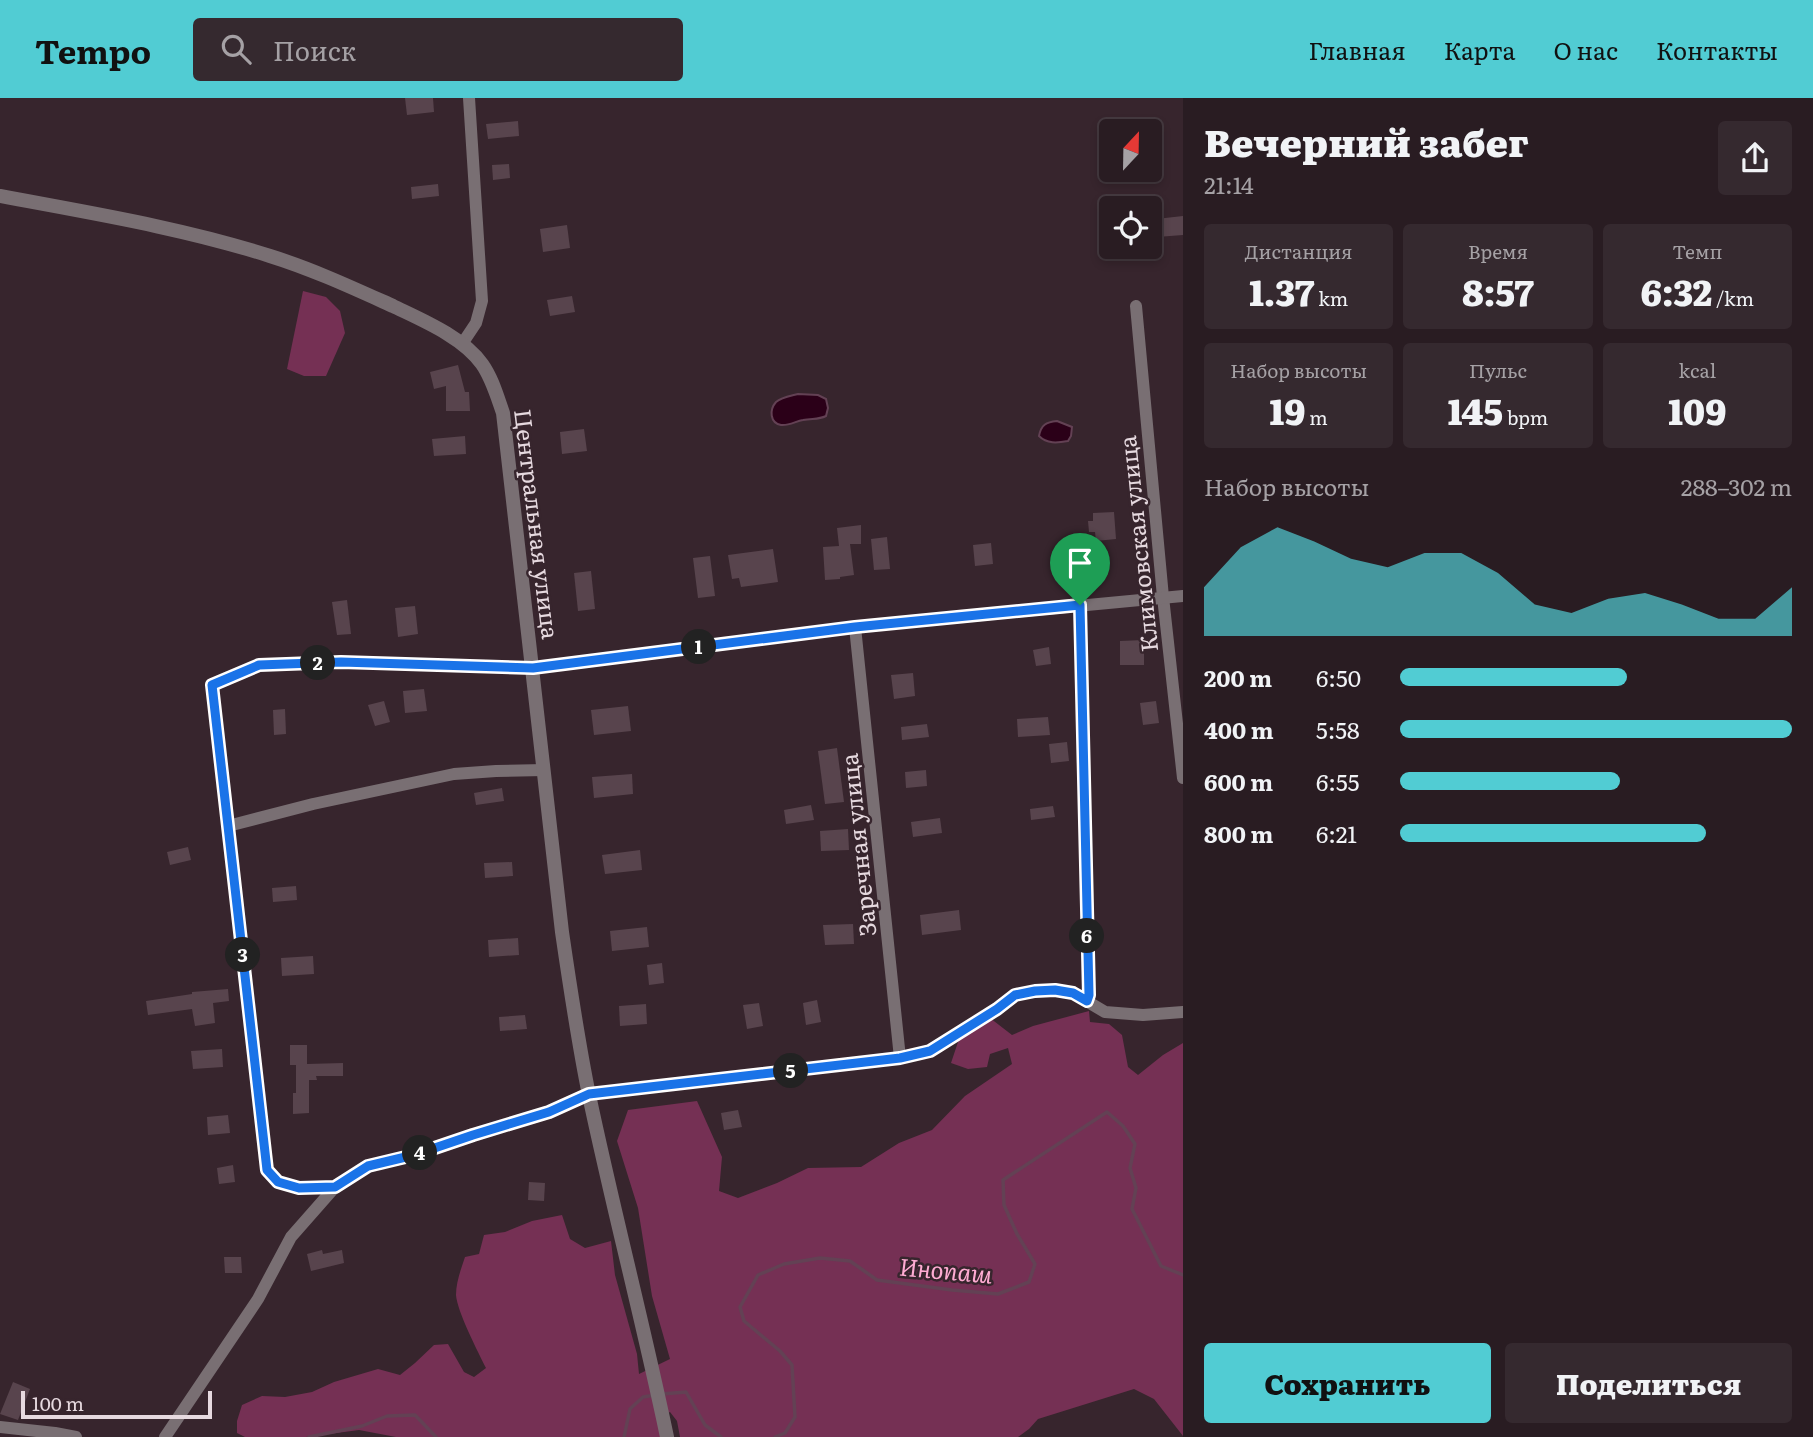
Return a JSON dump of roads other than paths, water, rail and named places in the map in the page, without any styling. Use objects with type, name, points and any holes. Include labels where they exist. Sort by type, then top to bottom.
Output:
[{"type":"street","points":[[462,344],[476,323],[482,301],[469,98]]},
{"type":"street","name":"Центральная улица","points":[[0,196],[135,222],[271,256],[424,321],[462,344],[481,363],[503,413],[568,973],[589,1094],[667,1437]]},
{"type":"street","name":"Климовская улица","points":[[1136,306],[1183,778]]},
{"type":"street","points":[[335,1187],[299,1188],[278,1182],[267,1170],[212,685],[259,665],[341,662],[533,668],[855,627],[1183,596]]},
{"type":"street","points":[[1080,605],[1087,1001]]},
{"type":"street","name":"Заречная улица","points":[[855,627],[900,1058]]},
{"type":"street","points":[[228,826],[313,804],[454,774],[544,770]]},
{"type":"street","points":[[165,1437],[258,1299],[291,1237],[335,1187],[368,1166],[414,1155],[549,1112],[589,1094],[900,1058],[930,1051],[1015,995],[1035,991],[1073,993],[1104,1012],[1143,1015],[1183,1012]]},
{"type":"street","points":[[0,1427],[76,1437]]},
{"type":"waterway","name":"Инопаш","points":[[775,1437],[785,1433],[795,1417],[792,1365],[780,1351],[744,1321],[740,1307],[758,1275],[784,1264],[820,1258],[850,1261],[877,1280],[952,1290],[998,1294],[1029,1282],[1035,1264],[1004,1205],[1003,1180],[1107,1112],[1123,1126],[1135,1144],[1130,1168],[1136,1188],[1132,1209],[1161,1266],[1183,1275]]},
{"type":"waterway","name":"Инопаш","points":[[662,1394],[686,1392],[705,1425],[721,1437]]},
{"type":"waterway","name":"Инопаш","points":[[624,1437],[630,1409],[643,1397],[655,1395]]},
{"type":"waterway","name":"Инопаш","points":[[309,1437],[362,1426],[387,1416],[415,1415],[436,1437]]}]
